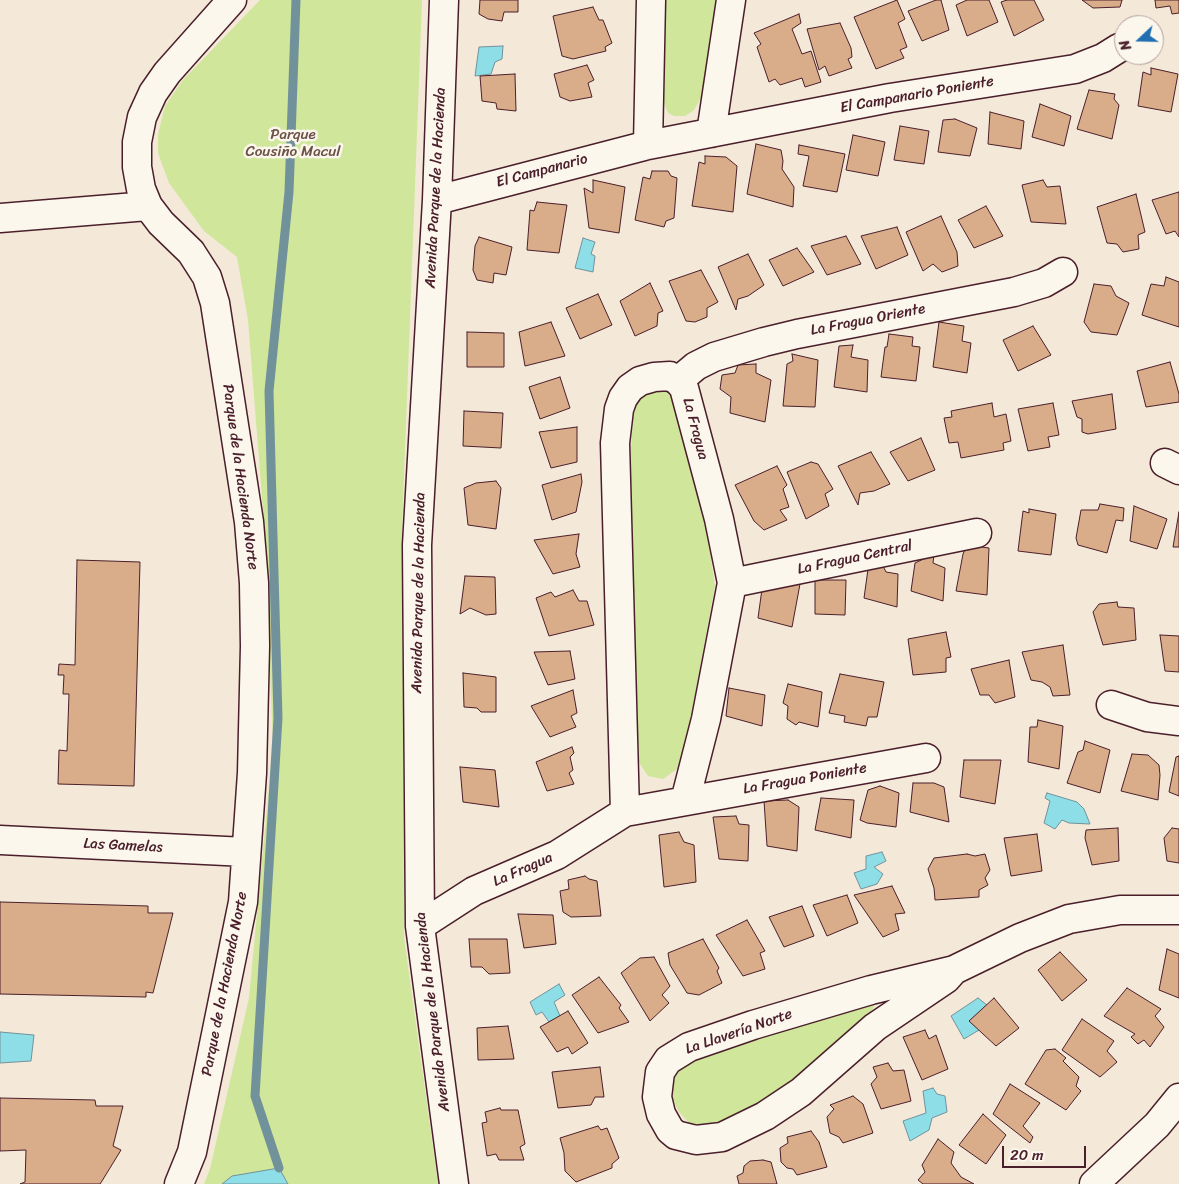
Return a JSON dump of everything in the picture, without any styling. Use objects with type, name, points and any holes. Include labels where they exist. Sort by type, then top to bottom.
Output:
[{"type":"street","name":"Parque de la Hacienda Norte","points":[[179,1184],[192,1152],[243,902],[252,773],[255,646],[254,583],[249,522],[214,303],[207,278],[191,252],[161,223],[148,206],[141,189],[137,167],[137,142],[142,117],[153,93],[167,72],[232,0]]},
{"type":"street","name":"Avenida Parque de la Hacienda","points":[[444,0],[437,200],[417,545],[420,926],[454,1184]]},
{"type":"street","points":[[648,145],[651,0]]},
{"type":"street","points":[[711,133],[730,0]]},
{"type":"street","name":"El Campanario Poniente","points":[[711,133],[890,98],[1075,69],[1114,52]]},
{"type":"street","name":"El Campanario","points":[[437,200],[648,145],[711,133]]},
{"type":"street","points":[[0,218],[148,206]]},
{"type":"street","name":"La Fragua Oriente","points":[[678,381],[696,366],[714,357],[764,342],[1014,292],[1044,283],[1063,272]]},
{"type":"street","name":"La Fragua","points":[[420,926],[474,891],[557,855],[625,812],[685,800],[706,719],[732,584],[719,519],[687,397],[678,381],[670,376],[640,381],[630,388],[619,409],[615,442],[625,812]]},
{"type":"street","name":"La Fragua Central","points":[[732,584],[978,533]]},
{"type":"street","points":[[1111,705],[1147,716],[1179,721]]},
{"type":"street","name":"La Fragua Poniente","points":[[685,800],[926,758]]},
{"type":"street","name":"Las Gamelas","points":[[0,840],[246,852]]},
{"type":"street","name":"La Llavería Norte","points":[[954,970],[946,979],[875,1027],[801,1092],[765,1116],[722,1136],[696,1140],[676,1135],[670,1130],[661,1114],[657,1097],[660,1072],[668,1060],[689,1047],[753,1024],[870,990],[954,970],[1020,938],[1069,919],[1120,910],[1179,910]]},
{"type":"street","points":[[1094,1184],[1168,1120],[1179,1098]]},
{"type":"green space","name":"Parque Cousiño Macul","points":[[260,0],[422,0],[402,529],[404,937],[438,1184],[204,1184],[210,1169],[249,998],[273,745],[264,522],[248,320],[237,257],[204,231],[169,183],[158,153],[158,134],[165,106],[182,81]]},
{"type":"green space","points":[[661,0],[721,0],[702,96],[694,110],[685,116],[674,116],[668,113],[660,93]]},
{"type":"green space","points":[[668,382],[706,526],[715,586],[687,737],[677,769],[663,779],[648,776],[638,761],[630,461],[634,408],[649,389]]},
{"type":"green space","points":[[863,1003],[875,1004],[867,1022],[793,1088],[707,1130],[691,1125],[679,1112],[670,1095],[670,1078],[685,1064]]},
{"type":"water","points":[[503,46],[502,59],[495,62],[491,74],[475,76],[479,47]]},
{"type":"water","points":[[583,238],[595,242],[591,254],[595,256],[593,272],[575,268]]},
{"type":"water","points":[[1047,793],[1077,802],[1084,809],[1090,824],[1069,823],[1062,820],[1055,829],[1044,823],[1050,801],[1045,798]]},
{"type":"water","points":[[882,852],[886,861],[874,867],[883,874],[877,884],[861,889],[854,873],[866,869],[866,856]]},
{"type":"water","points":[[559,984],[565,995],[554,1002],[560,1016],[549,1022],[542,1012],[536,1015],[530,1002]]},
{"type":"water","points":[[978,998],[987,1005],[979,1030],[964,1039],[951,1016]]},
{"type":"water","points":[[0,1032],[34,1035],[31,1061],[0,1063]]},
{"type":"water","points":[[933,1088],[937,1094],[945,1096],[947,1112],[932,1118],[929,1130],[910,1141],[903,1121],[926,1113],[923,1091]]},
{"type":"water","points":[[279,1168],[288,1184],[222,1184],[232,1176]]},
{"type":"building","points":[[480,0],[518,0],[518,12],[504,12],[502,21],[488,19],[479,14]]},
{"type":"building","points":[[897,0],[905,19],[898,23],[907,47],[900,50],[904,58],[876,69],[854,17]]},
{"type":"building","points":[[936,0],[941,0],[949,30],[922,41],[908,11]]},
{"type":"building","points":[[967,0],[989,0],[998,22],[967,36],[956,5]]},
{"type":"building","points":[[1007,0],[1034,0],[1044,20],[1014,36],[1001,2]]},
{"type":"building","points":[[1082,0],[1122,0],[1120,7],[1093,8]]},
{"type":"building","points":[[1155,0],[1179,0],[1179,13],[1172,14],[1170,6],[1156,8]]},
{"type":"building","points":[[593,7],[599,20],[603,20],[612,43],[605,47],[606,51],[573,59],[562,56],[553,16]]},
{"type":"building","points":[[799,14],[801,23],[792,29],[802,54],[811,51],[821,82],[805,87],[802,78],[780,85],[775,79],[769,82],[757,47],[761,44],[754,33]]},
{"type":"building","points":[[840,23],[851,48],[852,57],[848,59],[852,68],[829,76],[825,66],[819,70],[807,29]]},
{"type":"building","points":[[587,65],[594,80],[588,83],[592,97],[570,101],[560,97],[554,74]]},
{"type":"building","points":[[1151,68],[1178,74],[1171,112],[1138,106],[1143,72],[1151,75]]},
{"type":"building","points":[[515,74],[516,111],[497,109],[496,103],[482,101],[480,76]]},
{"type":"building","points":[[1089,90],[1115,94],[1114,99],[1119,105],[1112,139],[1077,129]]},
{"type":"building","points":[[1040,104],[1071,116],[1064,146],[1032,137]]},
{"type":"building","points":[[990,112],[1024,121],[1021,149],[988,144]]},
{"type":"building","points":[[955,119],[977,128],[970,156],[938,152],[943,120]]},
{"type":"building","points":[[900,126],[929,131],[924,164],[894,160]]},
{"type":"building","points":[[853,135],[885,142],[878,176],[846,170]]},
{"type":"building","points":[[756,144],[781,150],[782,169],[794,187],[793,207],[747,194]]},
{"type":"building","points":[[799,145],[845,154],[837,192],[803,186],[809,156],[798,154]]},
{"type":"building","points":[[705,156],[726,157],[737,166],[733,212],[692,206],[699,162],[705,164]]},
{"type":"building","points":[[652,171],[668,171],[671,176],[677,178],[674,218],[666,221],[664,227],[635,220],[643,177],[650,179]]},
{"type":"building","points":[[593,180],[625,187],[619,233],[589,228],[584,188],[593,193]]},
{"type":"building","points":[[1043,180],[1047,187],[1060,186],[1066,224],[1031,222],[1022,185]]},
{"type":"building","points":[[1179,192],[1179,237],[1175,231],[1166,234],[1152,200]]},
{"type":"building","points":[[1136,194],[1145,232],[1138,235],[1139,249],[1123,252],[1117,244],[1107,243],[1097,207]]},
{"type":"building","points":[[537,202],[567,205],[559,253],[527,250],[530,210],[534,211]]},
{"type":"building","points":[[986,206],[1003,236],[974,248],[958,220]]},
{"type":"building","points":[[941,216],[957,252],[958,266],[942,272],[933,264],[923,271],[906,232]]},
{"type":"building","points":[[897,227],[908,255],[876,269],[861,236]]},
{"type":"building","points":[[846,236],[861,264],[827,275],[811,246]]},
{"type":"building","points":[[479,237],[512,247],[506,275],[494,273],[493,283],[477,280],[473,270],[475,246]]},
{"type":"building","points":[[797,248],[814,272],[783,286],[769,260]]},
{"type":"building","points":[[748,254],[764,285],[748,296],[738,299],[736,310],[718,267]]},
{"type":"building","points":[[701,270],[718,302],[707,308],[707,317],[695,322],[686,321],[669,281]]},
{"type":"building","points":[[1166,277],[1179,282],[1179,327],[1142,315],[1151,284],[1164,286]]},
{"type":"building","points":[[650,283],[663,311],[658,313],[657,326],[635,336],[620,301]]},
{"type":"building","points":[[1094,284],[1111,286],[1116,296],[1129,303],[1117,335],[1091,332],[1084,322]]},
{"type":"building","points":[[598,294],[612,325],[580,339],[566,308]]},
{"type":"building","points":[[551,322],[565,356],[525,366],[519,332]]},
{"type":"building","points":[[939,322],[964,326],[962,341],[971,343],[967,373],[933,367]]},
{"type":"building","points":[[1033,326],[1051,355],[1018,371],[1003,340]]},
{"type":"building","points":[[467,332],[504,333],[504,367],[467,367]]},
{"type":"building","points":[[889,334],[913,337],[912,346],[920,347],[916,381],[881,377],[885,347],[887,347]]},
{"type":"building","points":[[853,345],[851,357],[868,360],[867,392],[834,387],[839,346]]},
{"type":"building","points":[[792,354],[818,360],[815,407],[783,406],[787,364],[793,361]]},
{"type":"building","points":[[1170,362],[1179,394],[1179,402],[1146,407],[1137,371]]},
{"type":"building","points":[[756,364],[756,373],[771,380],[765,422],[730,413],[731,397],[720,389],[722,375],[735,373],[738,365]]},
{"type":"building","points":[[560,377],[570,408],[540,419],[529,387]]},
{"type":"building","points":[[1112,394],[1116,429],[1088,434],[1082,432],[1082,419],[1077,417],[1072,401]]},
{"type":"building","points":[[992,403],[994,417],[1006,414],[1011,441],[1003,443],[1004,450],[961,458],[958,442],[949,443],[944,418],[952,417],[951,411]]},
{"type":"building","points":[[1053,403],[1059,435],[1048,437],[1050,447],[1028,451],[1018,409]]},
{"type":"building","points":[[464,411],[503,413],[501,448],[463,446]]},
{"type":"building","points":[[577,427],[577,462],[551,468],[539,432]]},
{"type":"building","points":[[921,438],[935,470],[908,481],[890,452]]},
{"type":"building","points":[[871,452],[890,484],[874,491],[860,493],[858,505],[838,466]]},
{"type":"building","points":[[811,462],[818,464],[833,489],[825,494],[829,506],[806,519],[787,472]]},
{"type":"building","points":[[777,466],[787,485],[783,489],[789,507],[780,510],[787,520],[764,530],[754,521],[735,485]]},
{"type":"building","points":[[581,474],[582,482],[576,512],[552,520],[542,485]]},
{"type":"building","points":[[496,481],[501,488],[496,529],[468,525],[464,488],[476,483]]},
{"type":"building","points":[[1100,504],[1124,508],[1123,521],[1116,520],[1107,553],[1078,545],[1076,538],[1081,510],[1098,510]]},
{"type":"building","points":[[1134,506],[1167,519],[1157,549],[1130,541]]},
{"type":"building","points":[[1029,509],[1056,514],[1051,555],[1018,551],[1023,511],[1029,513]]},
{"type":"building","points":[[1179,512],[1179,547],[1173,547]]},
{"type":"building","points":[[579,534],[576,554],[580,567],[553,574],[534,540]]},
{"type":"building","points":[[967,545],[989,548],[987,595],[956,591],[963,554]]},
{"type":"building","points":[[934,554],[933,563],[945,568],[943,601],[911,591],[915,563]]},
{"type":"building","points":[[77,560],[140,562],[134,786],[58,784],[59,750],[67,751],[69,694],[63,694],[64,675],[58,675],[59,664],[75,665]]},
{"type":"building","points":[[869,562],[882,564],[886,572],[898,574],[897,607],[864,598]]},
{"type":"building","points":[[465,576],[495,577],[496,614],[486,615],[470,608],[460,614]]},
{"type":"building","points":[[815,580],[846,580],[845,615],[815,614]]},
{"type":"building","points":[[779,582],[800,584],[792,627],[758,618],[762,589]]},
{"type":"building","points":[[573,590],[579,601],[587,601],[594,625],[549,636],[536,598],[551,592],[555,597]]},
{"type":"building","points":[[1117,602],[1118,607],[1134,608],[1136,640],[1103,645],[1093,612],[1099,604]]},
{"type":"building","points":[[946,632],[951,657],[946,658],[946,672],[913,675],[908,639]]},
{"type":"building","points":[[1160,635],[1179,636],[1179,672],[1165,671]]},
{"type":"building","points":[[1063,645],[1070,695],[1053,696],[1050,687],[1042,682],[1031,680],[1022,652]]},
{"type":"building","points":[[570,651],[575,679],[548,685],[534,652]]},
{"type":"building","points":[[1009,660],[1015,697],[995,703],[989,695],[980,695],[971,669]]},
{"type":"building","points":[[463,673],[496,677],[496,712],[481,712],[477,708],[464,707]]},
{"type":"building","points":[[840,674],[884,682],[877,717],[868,717],[866,726],[844,722],[845,716],[829,713]]},
{"type":"building","points":[[788,684],[822,692],[818,727],[799,722],[796,725],[787,719],[788,706],[783,703]]},
{"type":"building","points":[[729,688],[765,695],[762,726],[726,716]]},
{"type":"building","points":[[573,690],[577,713],[571,716],[576,727],[550,737],[531,706]]},
{"type":"building","points":[[1038,720],[1063,726],[1059,769],[1028,762],[1030,727],[1037,727]]},
{"type":"building","points":[[1085,741],[1110,750],[1100,793],[1067,783],[1078,752],[1083,750]]},
{"type":"building","points":[[572,747],[574,753],[570,757],[573,770],[569,773],[574,784],[547,791],[536,762]]},
{"type":"building","points":[[1132,754],[1148,755],[1159,765],[1158,800],[1121,791]]},
{"type":"building","points":[[1179,756],[1179,796],[1169,792],[1176,757]]},
{"type":"building","points":[[964,760],[1001,760],[995,804],[960,797]]},
{"type":"building","points":[[460,767],[495,770],[499,807],[463,802]]},
{"type":"building","points":[[913,783],[934,783],[944,787],[949,822],[910,812]]},
{"type":"building","points":[[880,786],[899,793],[896,827],[867,823],[860,820],[868,790]]},
{"type":"building","points":[[821,798],[854,800],[851,838],[815,830]]},
{"type":"building","points":[[788,800],[799,807],[797,851],[767,846],[764,801]]},
{"type":"building","points":[[736,816],[739,824],[749,825],[748,861],[719,859],[713,817]]},
{"type":"building","points":[[1118,828],[1119,861],[1092,865],[1085,838],[1086,830]]},
{"type":"building","points":[[1172,828],[1179,829],[1179,863],[1167,861],[1164,838]]},
{"type":"building","points":[[679,832],[684,842],[694,845],[696,882],[664,887],[659,835]]},
{"type":"building","points":[[1037,834],[1042,871],[1011,876],[1004,838]]},
{"type":"building","points":[[967,854],[975,856],[985,854],[990,870],[985,878],[988,885],[979,890],[979,897],[935,900],[934,888],[928,869],[934,858]]},
{"type":"building","points":[[585,876],[597,881],[601,916],[571,917],[563,912],[560,891],[569,889],[568,880]]},
{"type":"building","points":[[892,886],[905,913],[895,914],[899,930],[883,937],[854,895]]},
{"type":"building","points":[[847,895],[858,923],[827,936],[813,905]]},
{"type":"building","points":[[0,902],[148,906],[148,913],[173,913],[153,993],[146,992],[146,997],[0,994]]},
{"type":"building","points":[[802,906],[814,936],[784,947],[769,917]]},
{"type":"building","points":[[518,914],[553,915],[556,944],[524,948]]},
{"type":"building","points":[[747,920],[765,951],[760,953],[765,969],[743,976],[716,935]]},
{"type":"building","points":[[469,939],[507,939],[510,973],[489,974],[482,967],[471,967]]},
{"type":"building","points":[[703,939],[719,968],[717,971],[722,983],[699,995],[687,993],[670,965],[668,953]]},
{"type":"building","points":[[1167,949],[1179,954],[1179,998],[1159,990]]},
{"type":"building","points":[[1060,952],[1087,980],[1062,1001],[1038,970]]},
{"type":"building","points":[[654,957],[670,986],[662,995],[669,1003],[650,1021],[621,973],[640,958]]},
{"type":"building","points":[[599,977],[621,1005],[619,1008],[629,1022],[598,1033],[572,995]]},
{"type":"building","points":[[1127,988],[1161,1009],[1155,1016],[1164,1027],[1150,1047],[1144,1040],[1138,1044],[1131,1037],[1135,1034],[1104,1016]]},
{"type":"building","points":[[994,998],[1019,1028],[996,1046],[969,1021]]},
{"type":"building","points":[[568,1011],[588,1043],[572,1054],[568,1047],[557,1052],[540,1027]]},
{"type":"building","points":[[1082,1019],[1114,1041],[1107,1051],[1117,1062],[1100,1077],[1062,1050]]},
{"type":"building","points":[[508,1026],[514,1059],[478,1060],[477,1028]]},
{"type":"building","points":[[925,1030],[929,1039],[936,1035],[948,1069],[922,1080],[903,1037]]},
{"type":"building","points":[[1055,1049],[1066,1058],[1063,1061],[1079,1077],[1076,1086],[1081,1091],[1066,1110],[1025,1084],[1046,1050]]},
{"type":"building","points":[[888,1063],[893,1071],[904,1070],[911,1101],[881,1109],[871,1084],[877,1077],[873,1067]]},
{"type":"building","points":[[600,1067],[604,1097],[595,1097],[591,1105],[558,1108],[552,1072]]},
{"type":"building","points":[[1010,1084],[1040,1103],[1023,1126],[1033,1137],[1030,1143],[993,1114]]},
{"type":"building","points":[[853,1096],[863,1104],[873,1133],[843,1143],[839,1137],[830,1133],[827,1117],[834,1109],[830,1105]]},
{"type":"building","points":[[0,1098],[95,1100],[96,1106],[123,1106],[113,1146],[121,1150],[100,1184],[20,1184],[25,1182],[26,1150],[0,1151]]},
{"type":"building","points":[[500,1108],[501,1110],[518,1110],[525,1144],[520,1147],[524,1160],[499,1160],[496,1154],[487,1156],[482,1123],[487,1122],[485,1112]]},
{"type":"building","points":[[983,1114],[1006,1135],[986,1164],[959,1145]]},
{"type":"building","points":[[598,1126],[601,1130],[607,1128],[619,1158],[612,1164],[612,1168],[576,1182],[565,1171],[564,1153],[560,1138]]},
{"type":"building","points":[[811,1131],[819,1142],[827,1167],[797,1175],[793,1169],[787,1168],[781,1162],[780,1148],[788,1143],[787,1137]]},
{"type":"building","points":[[938,1139],[954,1152],[951,1163],[961,1177],[974,1184],[923,1184],[918,1180],[925,1172],[922,1165]]},
{"type":"building","points":[[763,1160],[771,1162],[777,1184],[739,1184],[737,1176],[743,1173],[744,1166],[750,1161]]},
{"type":"waterway","points":[[279,1168],[255,1096],[278,718],[269,391],[289,192],[296,0]]}]
